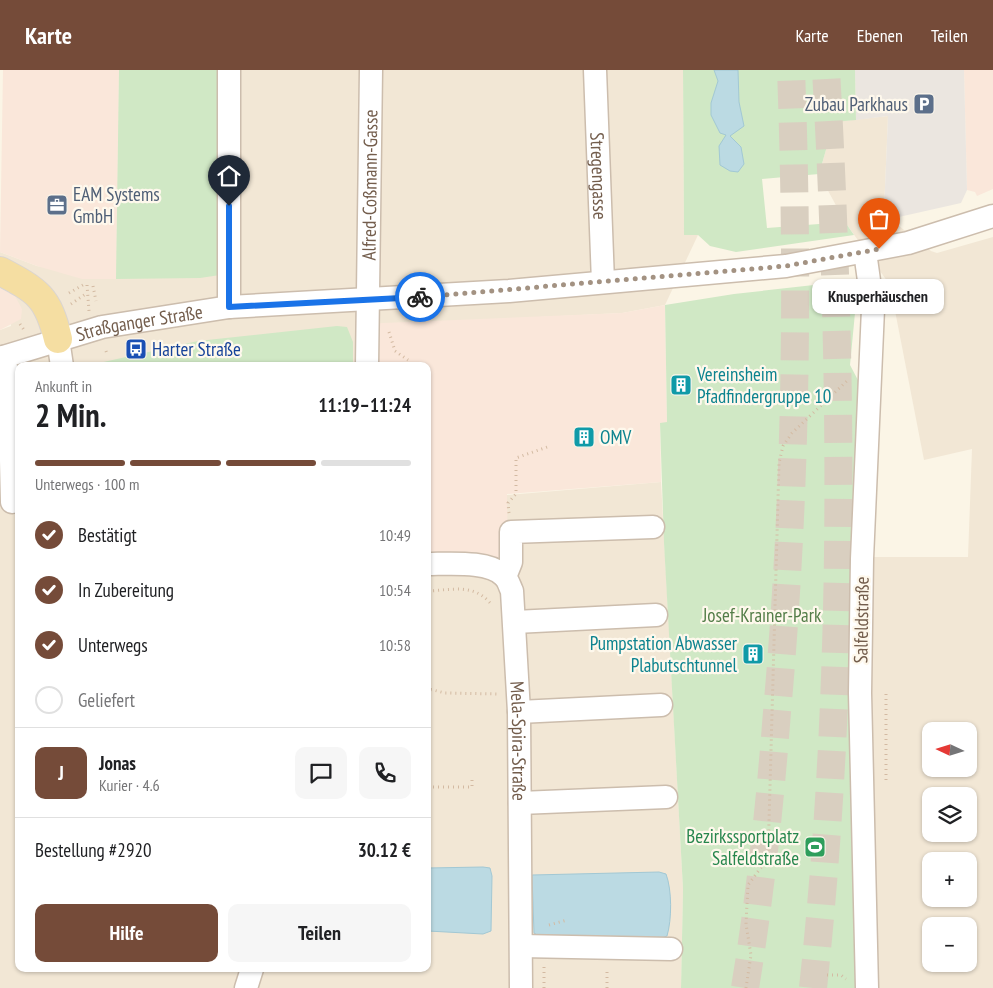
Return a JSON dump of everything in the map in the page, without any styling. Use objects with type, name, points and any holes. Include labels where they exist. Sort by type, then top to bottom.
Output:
[{"type":"main road","points":[[0,272],[40,295],[53,319],[58,339]]},
{"type":"street","points":[[229,307],[230,70]]},
{"type":"street","name":"Alfred-Coßmann-Gasse","points":[[367,299],[371,70]]},
{"type":"street","name":"Stregengasse","points":[[595,70],[603,282]]},
{"type":"street","name":"Straßganger Straße","points":[[1,357],[102,327],[229,307],[403,298],[786,266],[865,252],[917,240],[993,216]]},
{"type":"street","name":"Salfeldstraße","points":[[865,252],[873,309],[862,559],[860,692],[867,988]]},
{"type":"street","points":[[367,299],[367,362]]},
{"type":"street","points":[[58,339],[61,362]]},
{"type":"street","points":[[1,357],[9,378],[12,502]]},
{"type":"street","points":[[431,564],[479,565],[494,569],[505,577],[511,562],[511,532],[653,527]]},
{"type":"street","name":"Mela-Spira-Straße","points":[[505,577],[512,591],[515,622],[508,708],[520,803],[522,988]]},
{"type":"street","points":[[515,622],[656,615]]},
{"type":"street","points":[[508,708],[661,705]]},
{"type":"street","points":[[520,803],[666,797]]},
{"type":"street","points":[[522,946],[671,949]]},
{"type":"street","points":[[246,988],[251,972]]},
{"type":"path","points":[[69,293],[85,285],[87,293]]},
{"type":"path","points":[[93,286],[96,301]]},
{"type":"path","points":[[20,324],[23,328]]},
{"type":"path","points":[[388,327],[395,351],[408,360]]},
{"type":"path","points":[[746,988],[751,955],[746,924],[748,885],[768,858],[779,463],[784,446],[792,433],[872,358]]},
{"type":"path","points":[[509,509],[508,503],[516,494],[516,458],[550,446]]},
{"type":"path","points":[[431,591],[474,589],[483,594],[493,608]]},
{"type":"path","points":[[498,685],[498,694],[508,708]]},
{"type":"path","points":[[431,690],[445,693],[498,694]]},
{"type":"path","points":[[886,694],[886,781]]},
{"type":"path","points":[[431,787],[472,788],[472,780]]},
{"type":"path","points":[[827,975],[841,975]]},
{"type":"shaded area","points":[[3,70],[119,70],[116,279],[82,279],[37,266],[0,252]]},
{"type":"shaded area","points":[[119,70],[683,70],[684,235],[698,235],[665,305],[622,313],[496,319],[372,362],[15,362],[15,972],[431,972],[431,556],[507,495],[661,482],[683,889],[681,988],[0,988],[0,330],[11,326],[9,292],[0,288],[0,252],[37,266],[116,279]]},
{"type":"shaded area","points":[[855,70],[964,70],[967,190],[961,203],[890,219],[884,211],[888,116],[856,120]]},
{"type":"shaded area","points":[[964,70],[993,70],[993,189],[977,196],[975,192],[967,190]]},
{"type":"shaded area","points":[[888,116],[884,211],[890,219],[931,251],[937,253],[993,237],[993,988],[879,988],[871,669],[874,557],[968,557],[972,449],[924,460],[890,285],[845,222],[819,174],[834,122]]},
{"type":"shaded area","points":[[0,288],[15,296],[22,309],[21,319],[0,330]]},
{"type":"shaded area","name":"OMV","points":[[665,305],[667,423],[660,424],[661,482],[507,494],[508,559],[431,558],[431,362],[360,362],[359,324],[622,313]]},
{"type":"green space","points":[[119,70],[221,70],[220,275],[200,278],[116,279]]},
{"type":"green space","points":[[683,70],[855,70],[856,120],[834,122],[819,174],[762,179],[767,228],[845,222],[854,235],[736,252],[710,246],[698,235],[684,235]]},
{"type":"green space","name":"Josef-Krainer-Park","points":[[841,282],[857,292],[850,365],[859,382],[859,988],[681,988],[683,889],[664,543],[660,423],[667,422],[665,305],[734,294]]},
{"type":"green space","points":[[337,326],[347,327],[353,342],[353,362],[104,362],[198,341]]},
{"type":"water","points":[[714,70],[738,70],[739,102],[744,126],[730,136],[741,147],[744,164],[738,172],[730,171],[720,165],[719,146],[726,135],[720,133],[711,115],[711,103],[718,81]]},
{"type":"water","points":[[431,868],[490,868],[492,876],[491,931],[483,934],[431,931]]},
{"type":"water","points":[[659,872],[666,874],[670,896],[667,936],[659,939],[539,936],[534,933],[532,875]]},
{"type":"tunnel","points":[[745,988],[768,816],[788,552],[792,472],[795,311],[791,70]]},
{"type":"tunnel","points":[[813,988],[824,874],[831,759],[838,529],[836,300],[826,70]]},
{"type":"way so far","points":[[420,297],[509,291],[786,266],[879,249]]},
{"type":"place","name":"Zubau Parkhaus","points":[[924,104]]},
{"type":"place","name":"EAM Systems GmbH","points":[[57,205]]},
{"type":"place","name":"Knusperhäuschen","points":[[879,249]]},
{"type":"place","name":"Harter Straße","points":[[136,349]]},
{"type":"place","name":"Vereinsheim Pfadfindergruppe 10","points":[[681,385]]},
{"type":"place","name":"OMV","points":[[584,437]]},
{"type":"place","name":"Pumpstation Abwasser Plabutschtunnel","points":[[753,654]]},
{"type":"place","name":"Bezirkssportplatz Salfeldstraße","points":[[815,847]]},
{"type":"route","points":[[229,206],[229,307],[420,297]]}]
